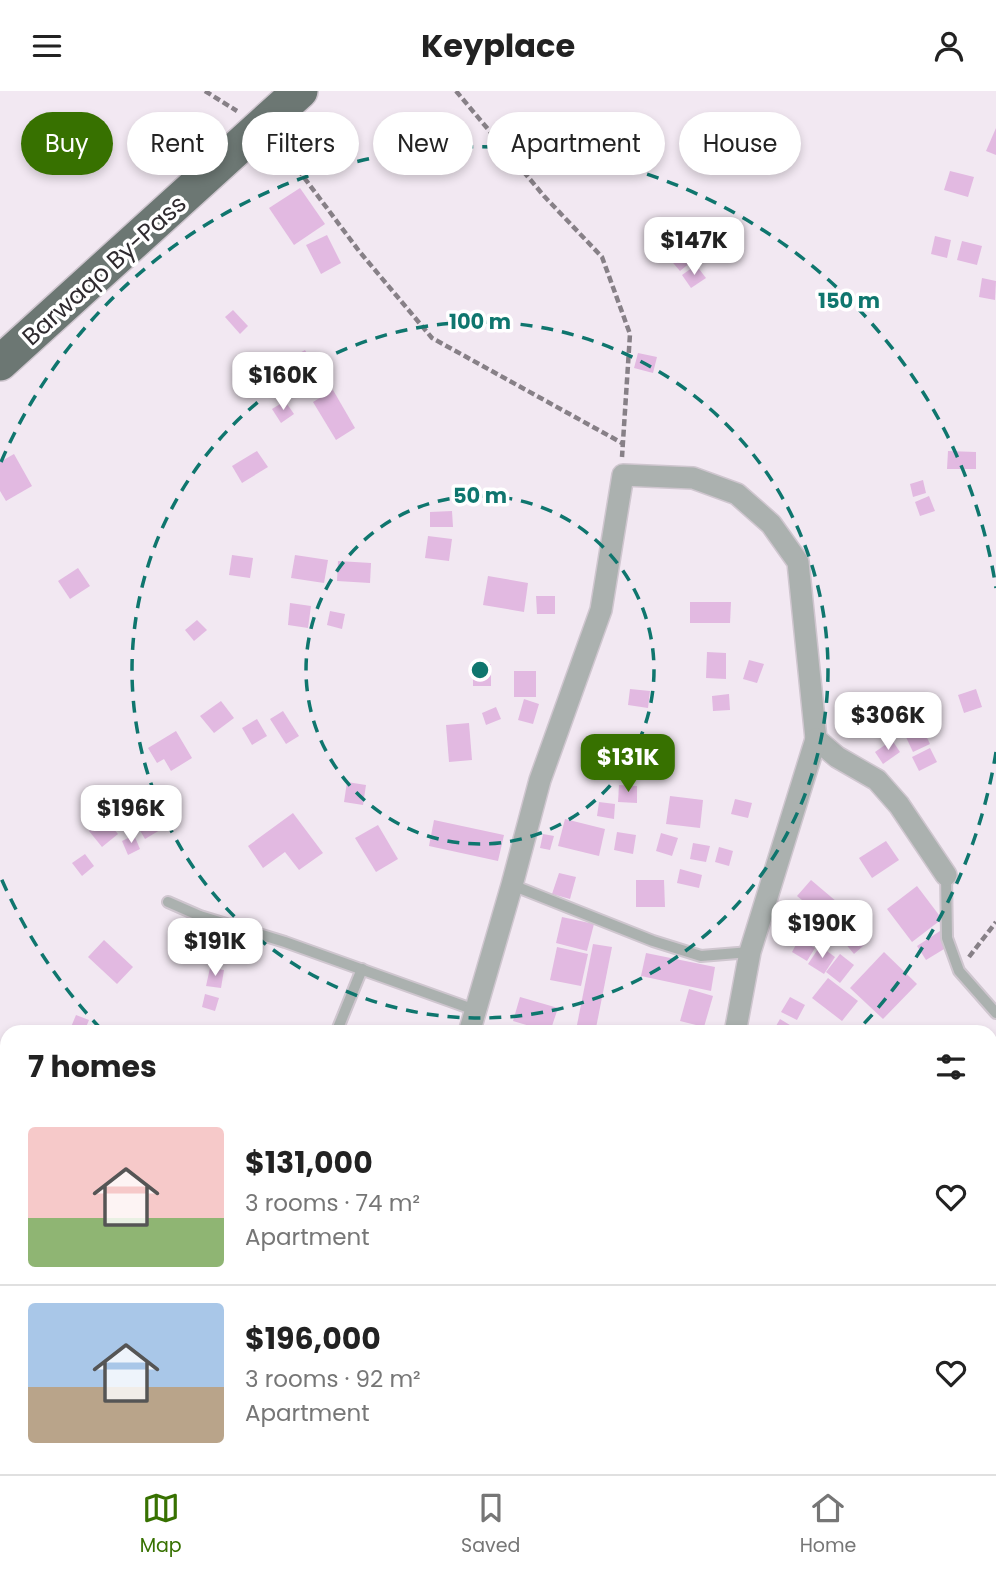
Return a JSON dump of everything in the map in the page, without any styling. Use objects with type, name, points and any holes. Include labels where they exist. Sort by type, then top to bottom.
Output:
[{"type":"highway","name":"Barwaqo By-Pass","points":[[277,112],[300,91]]},
{"type":"highway","name":"Barwaqo By-Pass","points":[[0,363],[242,144]]},
{"type":"street","points":[[471,1025],[540,780],[601,610],[623,475],[694,478],[737,494],[771,524],[798,562],[816,739],[750,951],[736,1025]]},
{"type":"street","points":[[816,739],[837,757],[877,780],[899,805],[946,875]]},
{"type":"lane","points":[[946,875],[947,938],[959,971],[996,1013]]},
{"type":"lane","points":[[512,885],[653,941],[701,956],[750,951]]},
{"type":"lane","points":[[168,902],[200,916],[362,969],[475,1010]]},
{"type":"lane","points":[[339,1025],[362,969]]},
{"type":"path","points":[[205,91],[242,115]]},
{"type":"path","points":[[302,175],[359,251],[432,338],[622,443],[630,334],[602,257],[544,196],[456,91]]},
{"type":"path","points":[[959,971],[996,922]]},
{"type":"building","points":[[996,128],[996,155],[986,151]]},
{"type":"building","points":[[950,171],[974,177],[968,197],[944,190]]},
{"type":"building","points":[[300,188],[325,224],[294,245],[269,208]]},
{"type":"building","points":[[327,235],[341,263],[321,274],[306,245]]},
{"type":"building","points":[[935,236],[951,240],[947,258],[931,254]]},
{"type":"building","points":[[962,241],[982,246],[977,265],[957,260]]},
{"type":"building","points":[[685,243],[697,257],[680,271],[668,257]]},
{"type":"building","points":[[696,265],[706,278],[691,288],[682,275]]},
{"type":"building","points":[[982,278],[996,281],[995,300],[979,297]]},
{"type":"building","points":[[233,310],[248,326],[240,334],[225,317]]},
{"type":"building","points":[[305,350],[315,367],[299,376],[289,359]]},
{"type":"building","points":[[638,353],[657,357],[653,373],[634,368]]},
{"type":"building","points":[[284,359],[293,375],[282,382],[272,366]]},
{"type":"building","points":[[333,390],[355,428],[336,440],[313,402]]},
{"type":"building","points":[[285,401],[294,414],[281,423],[272,409]]},
{"type":"building","points":[[257,451],[268,467],[242,483],[232,466]]},
{"type":"building","points":[[948,451],[976,452],[976,469],[947,469]]},
{"type":"building","points":[[14,454],[32,486],[6,501],[0,491],[0,462]]},
{"type":"building","points":[[923,480],[926,493],[913,497],[910,484]]},
{"type":"building","points":[[929,496],[935,511],[920,516],[915,502]]},
{"type":"building","points":[[452,511],[453,527],[430,527],[430,512]]},
{"type":"building","points":[[428,536],[452,539],[449,561],[425,558]]},
{"type":"building","points":[[232,555],[253,558],[250,578],[229,575]]},
{"type":"building","points":[[295,555],[328,560],[324,583],[291,578]]},
{"type":"building","points":[[338,561],[371,563],[370,583],[337,581]]},
{"type":"building","points":[[78,568],[90,586],[70,599],[58,581]]},
{"type":"building","points":[[488,576],[528,583],[524,612],[483,605]]},
{"type":"building","points":[[536,596],[555,596],[555,614],[537,614]]},
{"type":"building","points":[[690,602],[731,602],[730,623],[690,623]]},
{"type":"building","points":[[290,603],[311,606],[308,628],[288,625]]},
{"type":"building","points":[[330,611],[345,614],[342,629],[327,625]]},
{"type":"building","points":[[197,620],[207,630],[194,641],[185,630]]},
{"type":"building","points":[[707,652],[726,653],[726,679],[706,678]]},
{"type":"building","points":[[749,660],[764,664],[757,683],[743,679]]},
{"type":"building","points":[[473,664],[491,664],[491,686],[473,686]]},
{"type":"building","points":[[514,671],[536,671],[536,697],[514,697]]},
{"type":"building","points":[[630,689],[650,691],[648,708],[628,705]]},
{"type":"building","points":[[976,689],[982,707],[964,713],[958,695]]},
{"type":"building","points":[[914,693],[922,705],[908,716],[899,704]]},
{"type":"building","points":[[729,694],[730,710],[713,711],[712,696]]},
{"type":"building","points":[[524,699],[539,704],[533,724],[518,720]]},
{"type":"building","points":[[221,701],[234,718],[214,733],[200,716]]},
{"type":"building","points":[[496,707],[501,719],[486,725],[482,713]]},
{"type":"building","points":[[283,711],[299,736],[286,744],[270,719]]},
{"type":"building","points":[[257,719],[267,736],[252,745],[242,728]]},
{"type":"building","points":[[469,723],[472,760],[449,762],[446,725]]},
{"type":"building","points":[[922,727],[930,744],[913,752],[905,735]]},
{"type":"building","points":[[176,731],[192,758],[171,771],[164,759],[157,763],[148,748]]},
{"type":"building","points":[[606,736],[646,738],[645,767],[605,765]]},
{"type":"building","points":[[892,740],[900,752],[883,764],[875,752]]},
{"type":"building","points":[[930,748],[937,762],[919,771],[912,757]]},
{"type":"building","points":[[347,782],[366,785],[363,805],[344,802]]},
{"type":"building","points":[[619,785],[637,786],[637,803],[618,802]]},
{"type":"building","points":[[149,788],[170,824],[145,839],[124,803]]},
{"type":"building","points":[[670,796],[703,800],[700,828],[666,824]]},
{"type":"building","points":[[735,799],[752,803],[748,818],[731,814]]},
{"type":"building","points":[[599,802],[615,804],[614,819],[597,816]]},
{"type":"building","points":[[293,813],[323,853],[299,870],[285,852],[263,868],[248,846]]},
{"type":"building","points":[[105,818],[118,834],[102,847],[89,831]]},
{"type":"building","points":[[565,819],[605,829],[599,856],[558,846]]},
{"type":"building","points":[[434,820],[504,835],[498,861],[429,846]]},
{"type":"building","points":[[378,825],[398,859],[376,872],[355,838]]},
{"type":"building","points":[[617,832],[636,835],[633,854],[614,850]]},
{"type":"building","points":[[661,833],[678,838],[672,856],[656,851]]},
{"type":"building","points":[[543,834],[554,836],[550,850],[540,848]]},
{"type":"building","points":[[134,835],[140,849],[128,855],[122,841]]},
{"type":"building","points":[[886,841],[899,860],[872,878],[859,858]]},
{"type":"building","points":[[693,843],[710,846],[706,862],[690,859]]},
{"type":"building","points":[[719,847],[733,851],[729,866],[715,862]]},
{"type":"building","points":[[85,854],[94,866],[82,876],[72,863]]},
{"type":"building","points":[[680,869],[702,875],[699,888],[677,883]]},
{"type":"building","points":[[559,873],[576,877],[570,899],[552,894]]},
{"type":"building","points":[[636,880],[664,880],[665,907],[636,907]]},
{"type":"building","points":[[811,880],[837,902],[824,918],[797,896]]},
{"type":"building","points":[[917,886],[942,919],[912,942],[887,909]]},
{"type":"building","points":[[562,917],[594,924],[587,951],[556,943]]},
{"type":"building","points":[[861,927],[871,939],[854,954],[844,942]]},
{"type":"building","points":[[940,931],[949,946],[926,960],[917,946]]},
{"type":"building","points":[[193,936],[213,945],[208,958],[187,950]]},
{"type":"building","points":[[799,939],[815,948],[807,961],[792,952]]},
{"type":"building","points":[[104,940],[133,967],[117,984],[88,957]]},
{"type":"building","points":[[593,944],[612,947],[597,1025],[577,1025]]},
{"type":"building","points":[[820,946],[835,957],[824,974],[808,964]]},
{"type":"building","points":[[557,947],[588,954],[581,986],[550,980]]},
{"type":"building","points":[[884,952],[917,984],[883,1019],[850,988]]},
{"type":"building","points":[[646,953],[715,967],[711,991],[641,976]]},
{"type":"building","points":[[840,954],[854,965],[840,983],[826,972]]},
{"type":"building","points":[[210,968],[224,970],[221,988],[206,986]]},
{"type":"building","points":[[828,978],[858,1001],[842,1021],[812,998]]},
{"type":"building","points":[[689,989],[713,996],[705,1025],[680,1021]]},
{"type":"building","points":[[205,994],[219,998],[215,1011],[202,1007]]},
{"type":"building","points":[[520,997],[558,1008],[552,1025],[526,1025],[513,1021]]},
{"type":"building","points":[[790,997],[805,1005],[797,1020],[781,1012]]},
{"type":"building","points":[[76,1015],[89,1020],[87,1025],[72,1025]]},
{"type":"building","points":[[780,1019],[790,1025],[777,1025]]}]
